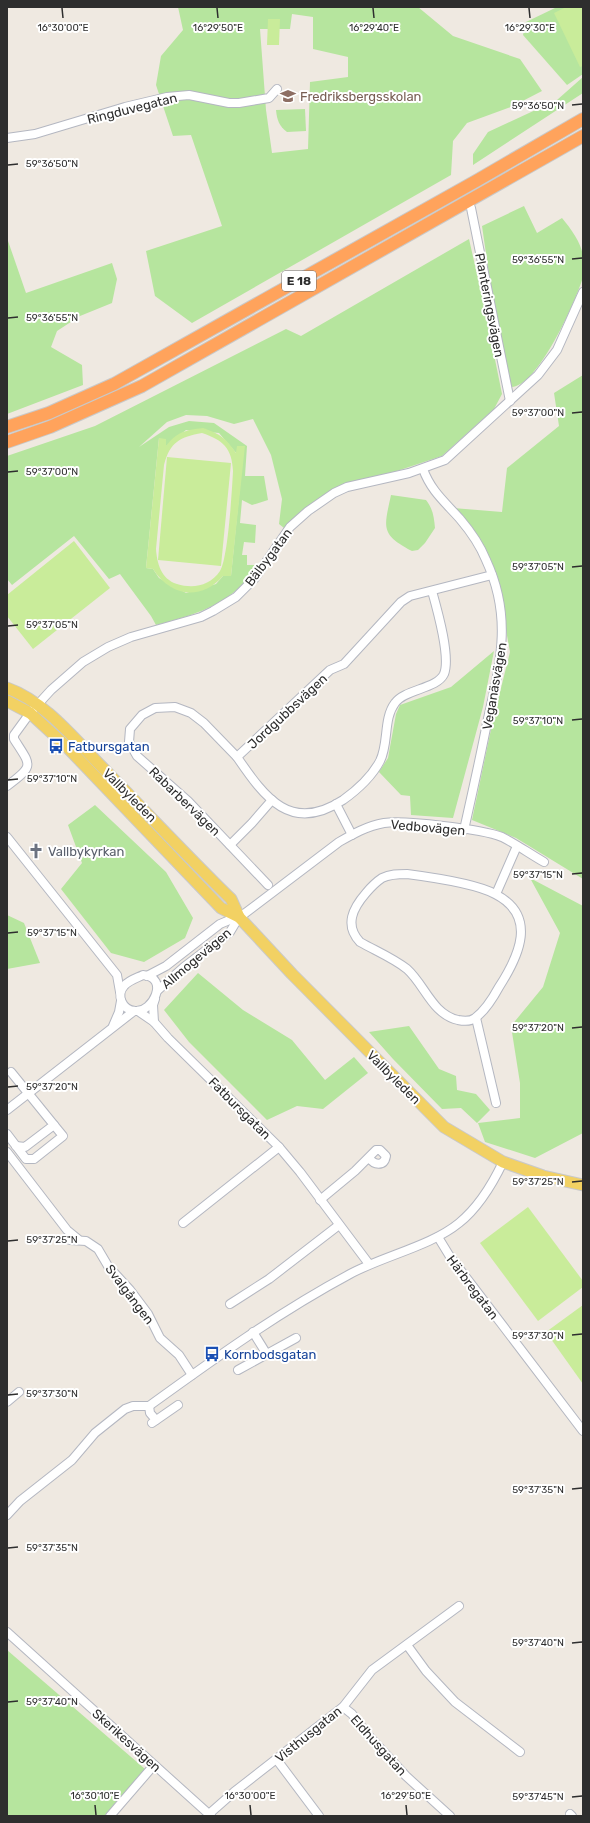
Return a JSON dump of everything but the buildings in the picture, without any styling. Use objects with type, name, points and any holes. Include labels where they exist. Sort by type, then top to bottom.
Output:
[{"type":"highway","name":"E 18","points":[[7,427],[49,413],[121,380],[469,185],[583,119]]},
{"type":"highway","name":"E 18","points":[[7,442],[50,427],[142,386],[583,136]]},
{"type":"main road","name":"Vallbyleden","points":[[7,688],[20,693],[39,706],[70,734],[231,900],[238,917]]},
{"type":"main road","name":"Vallbyleden","points":[[7,701],[30,713],[108,788],[221,908],[238,917],[292,974],[444,1127],[503,1162],[543,1176],[583,1185]]},
{"type":"street","name":"Ringduvegatan","points":[[7,138],[35,134],[125,107],[167,97],[190,95],[229,103],[239,103],[269,98],[277,89]]},
{"type":"street","name":"Planteringsvägen","points":[[471,208],[510,401]]},
{"type":"street","points":[[510,401],[538,375],[551,359],[560,344],[583,292]]},
{"type":"street","name":"Bälbygatan","points":[[39,706],[51,690],[83,662],[108,647],[131,636],[201,617],[236,597],[255,578],[290,527],[308,511],[334,492],[347,487],[390,479],[445,460],[510,401]]},
{"type":"street","name":"Veganäsvägen","points":[[423,468],[428,482],[440,499],[470,531],[480,547],[500,598],[502,614],[502,652],[464,830]]},
{"type":"street","name":"Jordgubbsvägen","points":[[432,591],[442,628],[446,659],[444,675],[436,682],[396,701],[391,709],[380,760],[366,780],[354,792],[336,804],[323,811],[310,814],[291,812],[272,800],[254,782],[237,757],[330,670],[344,664],[401,602],[410,596],[492,575]]},
{"type":"street","points":[[7,786],[23,774],[27,764],[25,754],[11,737],[30,713],[39,706]]},
{"type":"street","name":"Rabarbervägen","points":[[237,757],[204,723],[191,713],[175,707],[155,708],[142,715],[130,729],[129,742],[137,756],[188,801],[268,885]]},
{"type":"street","name":"Rabarbervägen","points":[[230,844],[252,823],[272,800]]},
{"type":"street","points":[[336,804],[352,835]]},
{"type":"street","name":"Vedbovägen","points":[[238,917],[352,835],[375,825],[397,822],[464,830],[501,837],[544,862]]},
{"type":"street","points":[[7,837],[117,975],[121,997],[127,1009],[136,1011]]},
{"type":"street","points":[[496,894],[517,846]]},
{"type":"street","points":[[393,875],[415,875],[472,886],[496,894],[512,907],[517,914],[522,930],[521,941],[508,974],[492,1000],[476,1018],[470,1020],[456,1019],[438,1008],[430,1000],[416,978],[406,968],[357,938],[352,928],[351,919],[358,902],[372,886],[382,878],[393,875]]},
{"type":"street","name":"Allmogevägen","points":[[147,976],[166,966],[220,924],[238,917]]},
{"type":"street","name":"Allmogevägen","points":[[157,992],[184,967],[230,932],[238,917]]},
{"type":"street","points":[[117,975],[136,978],[147,976],[156,983],[157,992],[153,1005],[154,1022]]},
{"type":"street","points":[[113,1027],[119,1012],[121,997],[125,985],[136,978]]},
{"type":"street","points":[[7,1110],[113,1027],[149,1004],[157,992]]},
{"type":"street","name":"Fatbursgatan","points":[[136,1011],[154,1022],[168,1038],[279,1147],[300,1172],[369,1264]]},
{"type":"street","points":[[476,1018],[496,1103]]},
{"type":"street","points":[[7,1134],[26,1159],[34,1158],[63,1136],[11,1072]]},
{"type":"street","points":[[16,1146],[25,1147],[54,1125]]},
{"type":"street","points":[[183,1223],[279,1147]]},
{"type":"street","name":"Svalgången","points":[[7,1152],[74,1240],[86,1241],[98,1249],[108,1266],[130,1290],[148,1314],[160,1338],[179,1355],[192,1375]]},
{"type":"street","points":[[320,1200],[369,1158]]},
{"type":"street","points":[[7,1515],[20,1501],[72,1460],[95,1433],[126,1409],[133,1406],[149,1406],[254,1332],[335,1282],[369,1264],[438,1237],[460,1223],[475,1208],[487,1191],[503,1162]]},
{"type":"street","points":[[230,1304],[269,1279],[339,1225]]},
{"type":"street","name":"Härbregatan","points":[[438,1237],[449,1255],[583,1431]]},
{"type":"street","points":[[254,1332],[266,1353]]},
{"type":"street","points":[[238,1370],[266,1353],[296,1338]]},
{"type":"street","points":[[7,1402],[19,1392]]},
{"type":"street","points":[[149,1406],[150,1413],[154,1421],[178,1405]]},
{"type":"street","name":"Visthusgatan","points":[[210,1815],[234,1792],[277,1760],[343,1707],[372,1670],[459,1606]]},
{"type":"street","name":"Skerikesvägen","points":[[7,1632],[210,1815]]},
{"type":"street","points":[[407,1645],[426,1671],[454,1702],[520,1752]]},
{"type":"street","name":"Eldhusgatan","points":[[343,1707],[352,1714],[368,1735],[406,1776],[450,1816]]},
{"type":"street","points":[[277,1760],[319,1816]]},
{"type":"street","points":[[114,1814],[154,1765]]},
{"type":"green space","points":[[178,7],[418,7],[453,36],[520,59],[542,91],[511,107],[467,123],[453,141],[451,175],[192,323],[155,296],[146,251],[222,226],[191,135],[173,136],[156,85],[161,56],[183,30]],"holes":[[[292,14],[313,17],[313,49],[348,57],[348,77],[310,82],[308,149],[272,153],[266,110],[260,29],[290,29]]]},
{"type":"green space","points":[[557,7],[583,7],[583,74],[567,85],[523,35],[526,22]]},
{"type":"green space","points":[[566,7],[583,7],[583,66],[580,67],[554,13]]},
{"type":"green space","points":[[268,19],[280,19],[279,45],[267,45]]},
{"type":"green space","points":[[583,77],[583,93],[473,165],[473,154],[488,132],[557,100]]},
{"type":"green space","points":[[305,109],[306,131],[287,132],[284,130],[278,120],[276,110]]},
{"type":"green space","points":[[524,206],[537,233],[562,218],[578,241],[582,251],[584,272],[579,289],[564,323],[543,359],[532,374],[521,384],[511,387],[491,288],[482,226]]},
{"type":"green space","points":[[7,238],[26,293],[112,263],[117,279],[112,303],[80,316],[57,331],[51,347],[82,365],[83,385],[7,414]]},
{"type":"green space","points":[[469,239],[502,394],[494,409],[442,456],[322,496],[284,528],[279,524],[282,499],[271,455],[253,419],[234,424],[207,416],[186,415],[167,422],[139,447],[169,427],[189,421],[214,423],[247,446],[245,476],[264,476],[268,500],[252,505],[242,500],[240,523],[256,525],[255,543],[244,542],[242,555],[247,555],[247,565],[257,565],[244,583],[233,593],[213,606],[179,619],[156,625],[120,574],[109,579],[74,536],[12,585],[7,579],[7,456],[95,426],[286,329],[301,336]],"holes":[[[186,430],[219,433],[237,454],[244,446],[231,576],[223,576],[216,584],[186,593],[159,578],[153,569],[146,568],[159,438],[165,447]]]},
{"type":"green space","points":[[583,375],[583,879],[516,838],[472,820],[493,720],[510,652],[496,575],[485,549],[453,508],[502,512],[507,468],[559,426],[554,393]]},
{"type":"green space","points":[[203,428],[214,432],[226,440],[236,453],[237,446],[245,446],[231,576],[223,576],[214,584],[205,589],[196,592],[186,592],[177,590],[168,585],[153,569],[146,568],[159,438],[166,439],[166,446],[182,432]],"holes":[[[202,433],[221,442],[225,446],[231,456],[233,471],[231,508],[223,564],[216,576],[206,583],[195,586],[177,584],[167,578],[161,570],[156,549],[164,465],[169,451],[177,442],[188,436]]]},
{"type":"green space","points":[[167,457],[231,463],[221,566],[158,560]]},
{"type":"green space","points":[[391,495],[426,500],[432,510],[435,528],[425,543],[418,550],[412,551],[394,540],[389,535],[386,523]]},
{"type":"green space","points":[[74,541],[110,588],[33,649],[7,616],[7,595]]},
{"type":"green space","points":[[494,651],[483,707],[453,818],[411,815],[410,796],[401,795],[379,772],[388,758],[396,714],[400,705],[451,687]]},
{"type":"green space","points":[[95,805],[166,872],[193,918],[185,938],[144,962],[111,953],[61,889],[82,863],[68,825]]},
{"type":"green space","points":[[530,878],[583,906],[583,1133],[535,1158],[485,1142],[478,1123],[520,1118],[520,1083],[511,1026],[543,987],[560,933]]},
{"type":"green space","points":[[7,915],[24,923],[40,963],[7,969]]},
{"type":"green space","points":[[198,973],[243,1010],[292,1040],[325,1080],[354,1057],[368,1073],[323,1109],[297,1106],[267,1120],[189,1042],[164,1010]]},
{"type":"green space","points":[[409,1026],[439,1069],[456,1076],[457,1090],[476,1094],[490,1110],[477,1123],[461,1108],[442,1109],[369,1032]]},
{"type":"green space","points":[[528,1207],[583,1281],[583,1287],[538,1321],[480,1243]]},
{"type":"green space","points":[[583,1305],[583,1384],[546,1332]]},
{"type":"green space","points":[[7,1650],[145,1769],[104,1816],[7,1816]]},
{"type":"place","name":"Fredriksbergsskolan","points":[[288,96]]},
{"type":"place","name":"Fatbursgatan","points":[[56,746]]},
{"type":"place","name":"Vallbykyrkan","points":[[36,851]]},
{"type":"place","name":"Kornbodsgatan","points":[[212,1354]]}]
